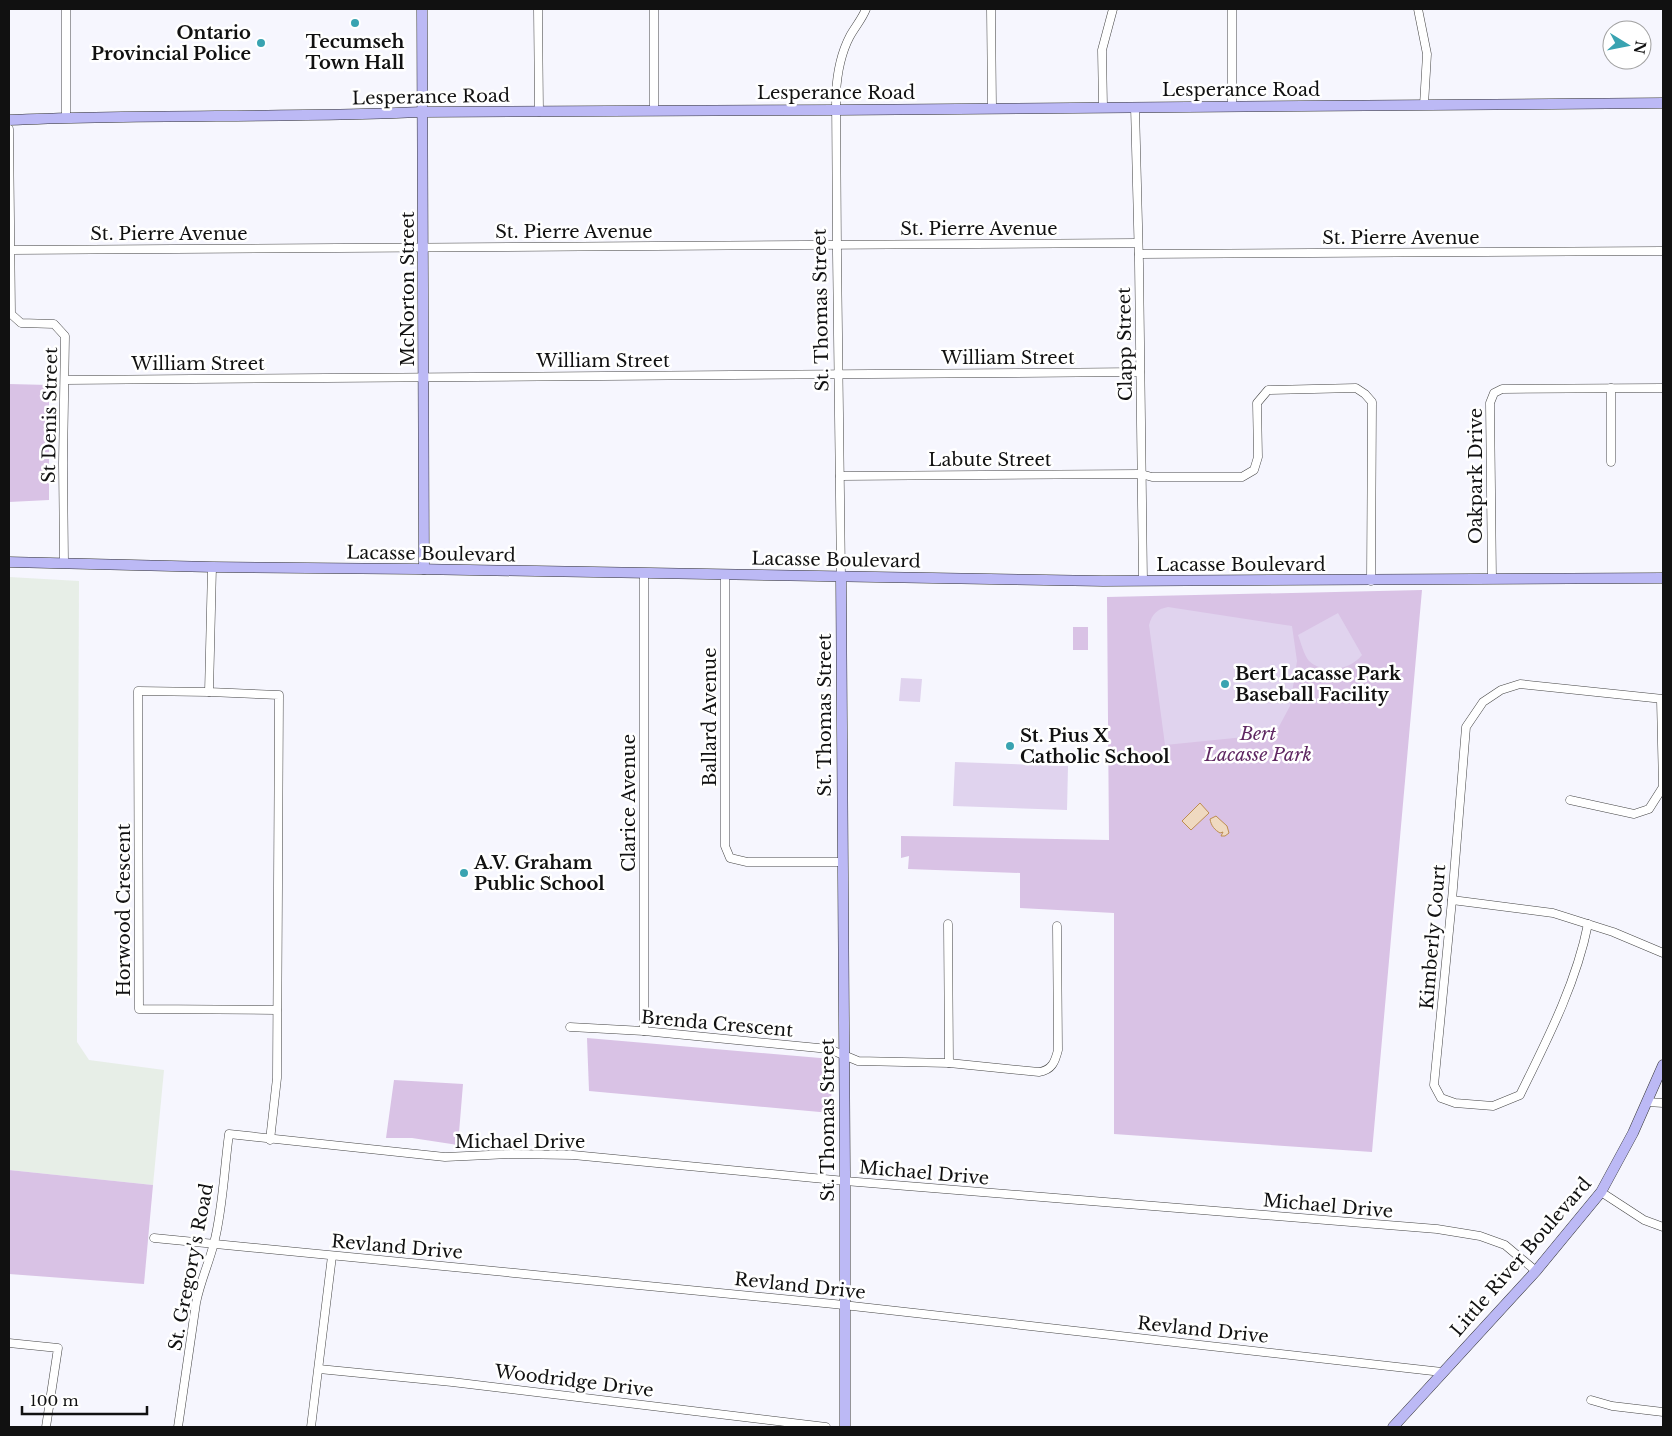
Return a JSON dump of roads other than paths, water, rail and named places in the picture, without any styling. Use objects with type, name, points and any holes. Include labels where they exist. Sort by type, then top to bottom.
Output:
[{"type":"street","points":[[66,9],[66,118]]},
{"type":"street","name":"McNorton Street","points":[[422,9],[424,569]]},
{"type":"street","points":[[538,9],[539,112]]},
{"type":"street","points":[[654,9],[654,110]]},
{"type":"street","name":"St. Thomas Street","points":[[845,1427],[837,110],[840,60],[850,35],[866,9]]},
{"type":"street","points":[[991,9],[992,108]]},
{"type":"street","points":[[1104,107],[1102,50],[1113,9]]},
{"type":"street","points":[[1232,9],[1232,106]]},
{"type":"street","points":[[1418,9],[1426,54],[1424,105]]},
{"type":"street","name":"Lesperance Road","points":[[9,120],[422,112],[1663,103]]},
{"type":"street","name":"Clapp Street","points":[[1135,107],[1139,254],[1143,581]]},
{"type":"street","name":"St Denis Street","points":[[9,129],[11,314],[20,323],[54,324],[65,336],[64,563]]},
{"type":"street","name":"St. Pierre Avenue","points":[[10,250],[1138,243]]},
{"type":"street","name":"St. Pierre Avenue","points":[[1139,254],[1663,251]]},
{"type":"street","name":"William Street","points":[[65,380],[1140,372]]},
{"type":"street","name":"Labute Street","points":[[840,476],[1141,474],[1152,478],[1242,477],[1254,470],[1258,457],[1257,403],[1268,390],[1356,388],[1372,402],[1371,581]]},
{"type":"street","points":[[1611,388],[1611,462]]},
{"type":"street","name":"Oakpark Drive","points":[[1492,579],[1490,403],[1494,393],[1502,389],[1663,388]]},
{"type":"street","name":"Lacasse Boulevard","points":[[9,562],[212,568],[424,569],[1143,581],[1663,578]]},
{"type":"street","points":[[210,692],[212,568]]},
{"type":"street","name":"Clarice Avenue","points":[[644,574],[644,1031]]},
{"type":"street","name":"Ballard Avenue","points":[[725,575],[725,846],[730,858],[747,862],[843,862]]},
{"type":"street","name":"Kimberly Court","points":[[1588,924],[1575,974],[1544,1046],[1520,1095],[1493,1106],[1455,1103],[1441,1098],[1434,1085],[1466,727],[1483,702],[1501,690],[1520,684],[1662,699]]},
{"type":"street","name":"Horwood Crescent","points":[[138,691],[210,692],[280,695],[277,1010],[139,1009],[138,691]]},
{"type":"street","points":[[1570,800],[1634,814],[1649,809],[1663,787],[1662,699]]},
{"type":"street","points":[[1452,900],[1553,912],[1613,932],[1663,953]]},
{"type":"street","points":[[948,924],[950,1063]]},
{"type":"street","name":"Brenda Crescent","points":[[570,1027],[644,1031],[829,1049],[858,1061],[950,1063],[1039,1072],[1046,1071],[1052,1066],[1058,1050],[1057,926]]},
{"type":"street","points":[[270,1140],[277,1078],[277,1010]]},
{"type":"street","name":"Little River Boulevard","points":[[1393,1427],[1536,1271],[1600,1192],[1648,1102],[1663,1065]]},
{"type":"street","points":[[1648,1102],[1663,1103]]},
{"type":"street","name":"St. Gregory's Road","points":[[178,1427],[198,1290],[214,1244],[219,1218],[228,1134],[270,1140]]},
{"type":"street","name":"Michael Drive","points":[[270,1140],[445,1157],[573,1154],[845,1181],[1436,1229],[1480,1236],[1505,1245],[1536,1271]]},
{"type":"street","points":[[1600,1192],[1644,1220],[1663,1227]]},
{"type":"street","name":"Revland Drive","points":[[154,1238],[845,1306],[1442,1372]]},
{"type":"street","points":[[311,1427],[332,1256]]},
{"type":"street","points":[[9,1343],[58,1348],[46,1427]]},
{"type":"street","name":"Woodridge Drive","points":[[319,1368],[826,1427]]},
{"type":"street","points":[[1591,1400],[1612,1406],[1663,1412]]},
{"type":"place","name":"Tecumseh Town Hall","points":[[355,23]]},
{"type":"place","name":"Ontario Provincial Police","points":[[261,43]]},
{"type":"place","name":"Bert Lacasse Park Baseball Facility","points":[[1225,684]]},
{"type":"place","name":"St. Pius X Catholic School","points":[[1010,746]]},
{"type":"place","name":"A.V. Graham Public School","points":[[464,873]]},
{"type":"park label","name":"Bert Lacasse Park","points":[[1258,744]]}]
